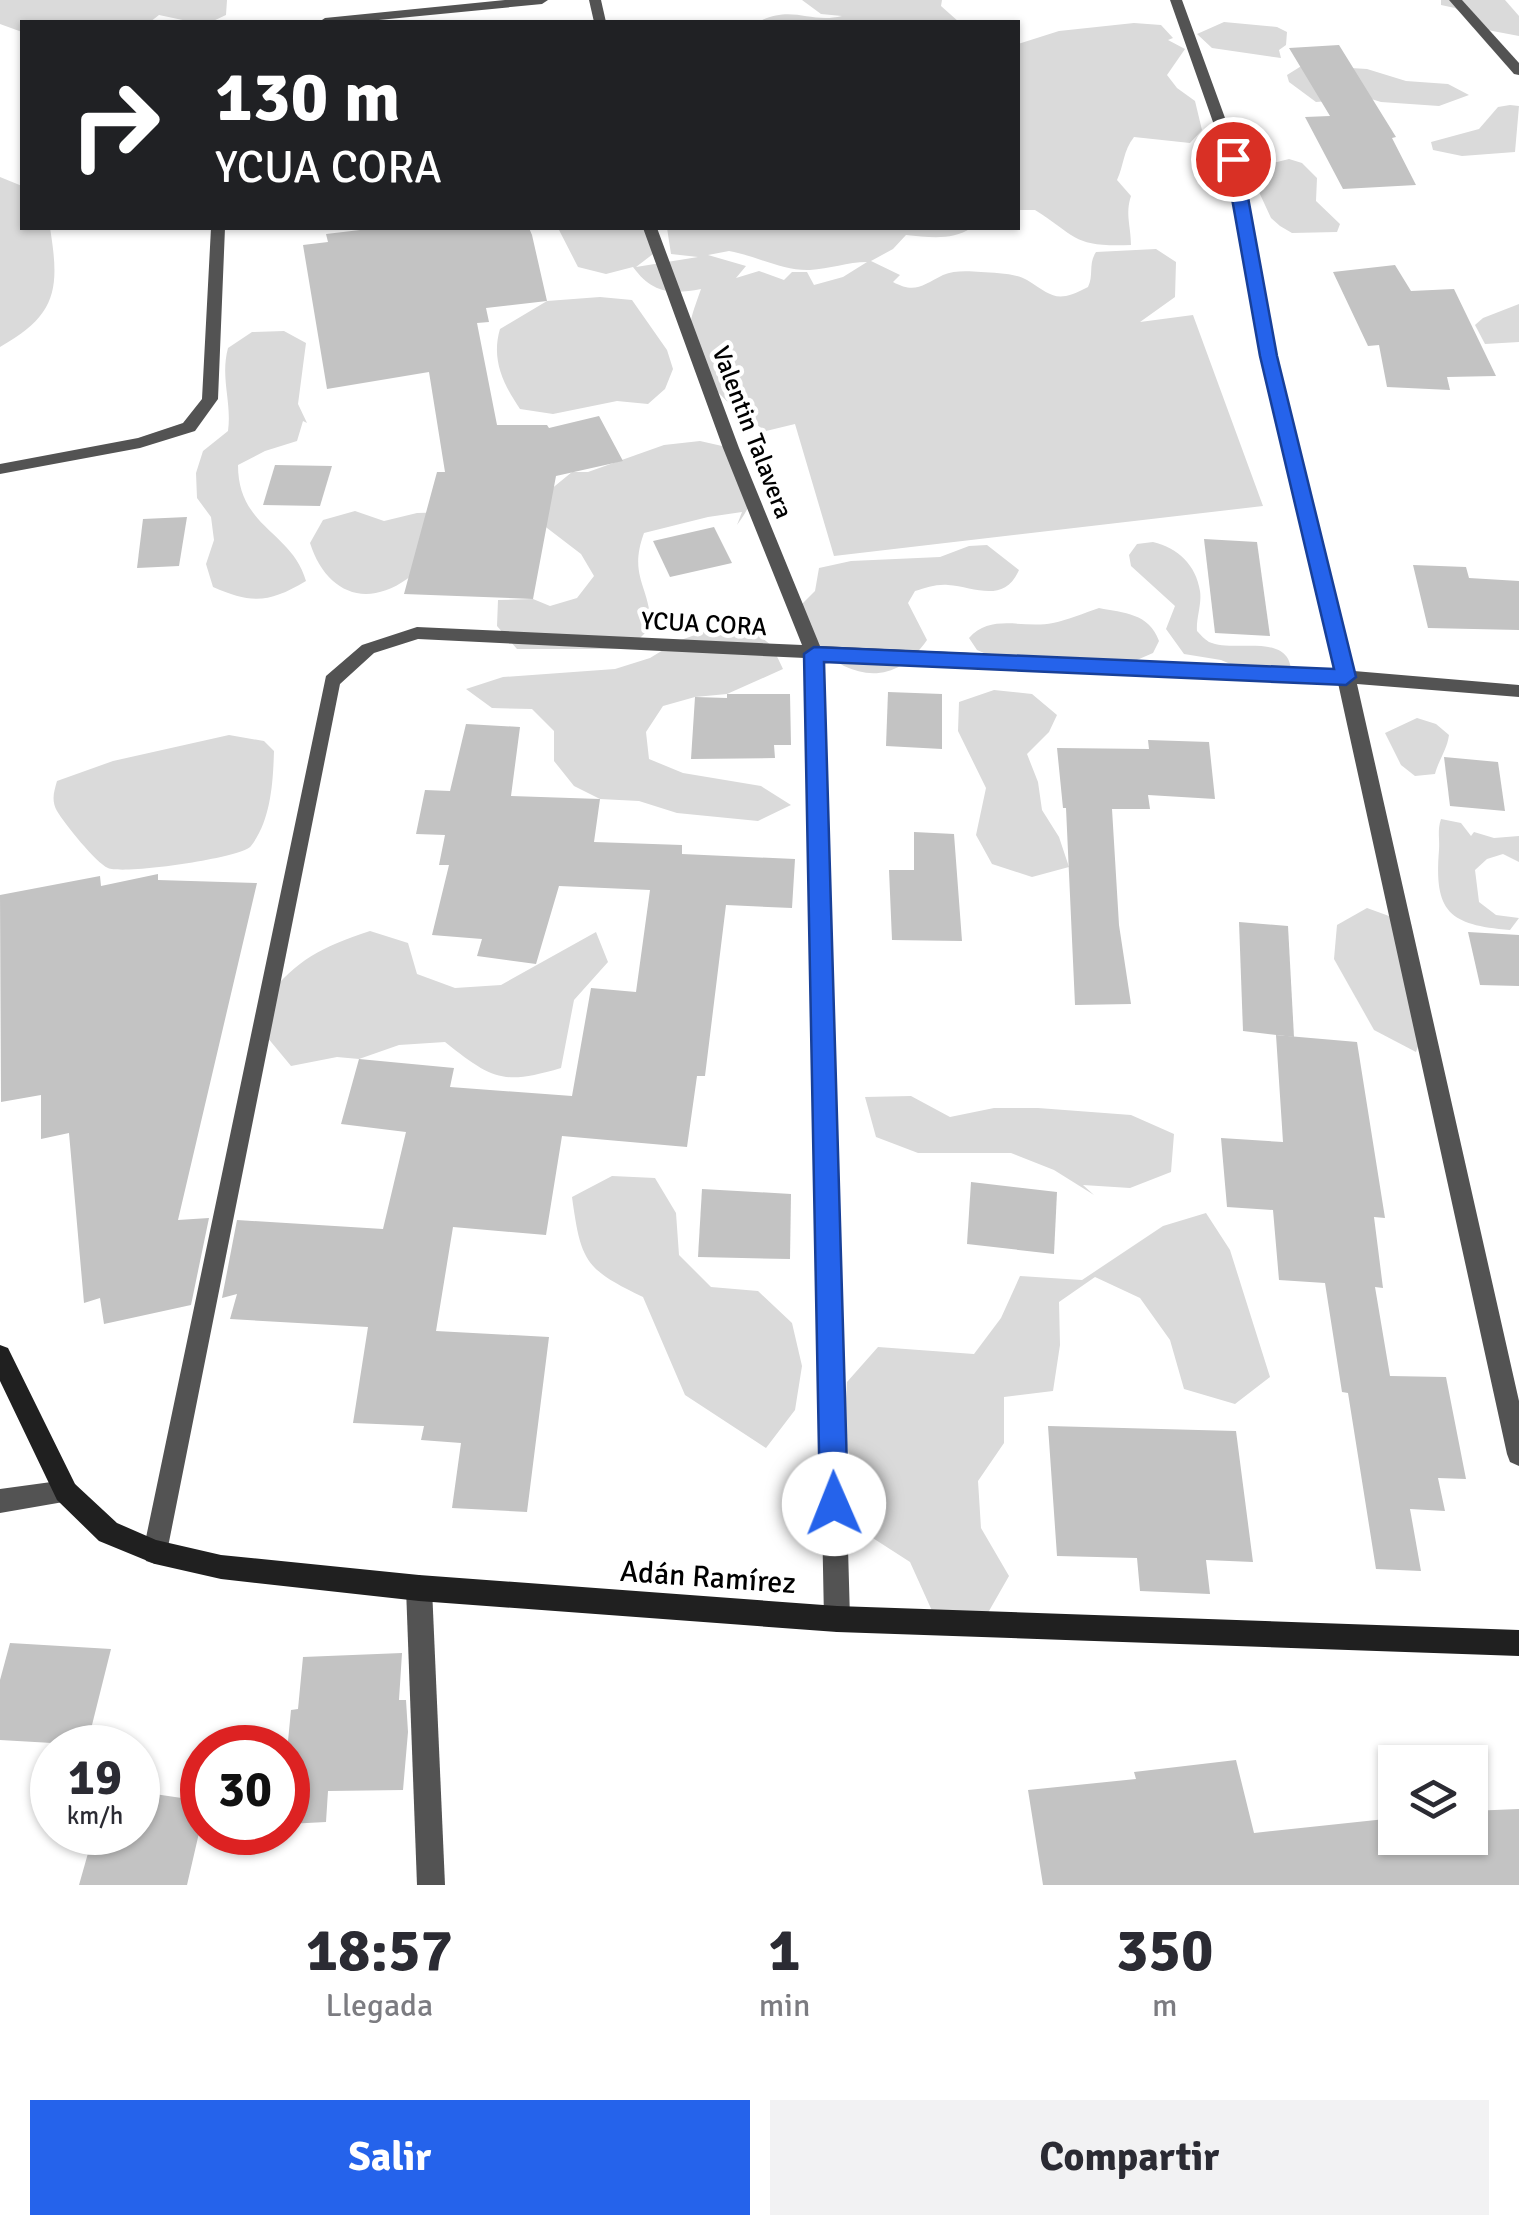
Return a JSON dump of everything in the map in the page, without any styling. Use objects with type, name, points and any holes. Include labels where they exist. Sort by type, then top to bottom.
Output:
[{"type":"street","points":[[345,20],[542,0]]},
{"type":"street","points":[[1176,0],[1233,159],[1268,356],[1346,677],[1519,1454]]},
{"type":"street","points":[[1455,0],[1519,72]]},
{"type":"street","points":[[0,469],[140,442],[189,427],[210,399],[218,230]]},
{"type":"street","name":"Valentin Talavera","points":[[651,230],[724,431],[814,654]]},
{"type":"street","name":"YCUA CORA","points":[[155,1552],[332,682],[368,650],[418,633],[1346,677],[1519,691]]},
{"type":"street","points":[[814,654],[837,1619]]},
{"type":"street","name":"Adán Ramírez","points":[[0,1356],[66,1492],[108,1532],[155,1552],[221,1568],[419,1588],[837,1619],[1519,1643]]},
{"type":"street","points":[[0,1500],[66,1492]]},
{"type":"street","points":[[419,1588],[431,1885]]},
{"type":"shaded area","points":[[0,0],[227,0],[226,15],[215,20],[159,15],[153,20],[20,20],[20,31],[0,24]]},
{"type":"shaded area","points":[[802,0],[942,0],[941,6],[957,20],[763,20],[791,14],[842,16],[821,14]]},
{"type":"shaded area","points":[[1441,0],[1505,0],[1519,16],[1519,36],[1482,29],[1455,8],[1441,5]]},
{"type":"shaded area","points":[[1224,22],[1277,27],[1287,32],[1286,45],[1279,50],[1281,58],[1212,48],[1197,34]]},
{"type":"shaded area","points":[[1134,23],[1161,25],[1173,38],[1168,40],[1185,49],[1167,75],[1195,101],[1202,130],[1190,143],[1134,137],[1117,180],[1131,196],[1131,245],[1087,242],[1035,210],[1020,210],[1020,43],[1059,31]]},
{"type":"shaded area","points":[[1303,65],[1367,69],[1406,81],[1448,84],[1469,95],[1439,106],[1368,98],[1316,102],[1289,82],[1287,75]]},
{"type":"shaded area","points":[[1519,106],[1515,152],[1462,156],[1433,150],[1431,142],[1479,129],[1498,107]]},
{"type":"shaded area","points":[[1289,159],[1302,163],[1317,178],[1316,201],[1340,224],[1337,232],[1292,233],[1271,218],[1253,179],[1265,165]]},
{"type":"shaded area","points":[[0,177],[20,185],[20,230],[50,230],[54,284],[44,311],[0,347]]},
{"type":"shaded area","points":[[559,230],[648,230],[653,254],[636,267],[698,257],[671,254],[667,230],[968,230],[948,236],[906,235],[893,249],[871,261],[900,275],[893,282],[907,287],[919,287],[947,273],[972,271],[1017,276],[1055,296],[1088,287],[1096,252],[1156,249],[1176,262],[1175,297],[1140,322],[1193,315],[1263,506],[834,556],[795,424],[766,431],[726,401],[696,360],[690,327],[701,289],[663,290],[647,282],[633,267],[606,274],[578,267]],"holes":[[[729,251],[800,270],[867,262],[843,277],[814,285],[807,272],[792,272],[784,280],[759,271],[736,278],[746,266],[708,255]]]},
{"type":"shaded area","points":[[600,297],[632,300],[667,350],[673,369],[665,389],[648,404],[617,401],[553,414],[520,409],[500,371],[500,329],[547,301]]},
{"type":"shaded area","points":[[1519,304],[1519,342],[1485,344],[1475,325]]},
{"type":"shaded area","points":[[284,331],[306,343],[298,404],[307,423],[303,421],[297,441],[238,465],[247,503],[299,564],[306,581],[281,594],[250,598],[213,587],[206,564],[214,540],[211,517],[197,498],[196,473],[203,451],[228,431],[228,348],[252,332]]},
{"type":"shaded area","points":[[700,441],[731,448],[752,486],[750,503],[737,525],[742,512],[644,533],[638,560],[651,627],[629,649],[517,649],[497,626],[498,600],[533,599],[550,606],[577,598],[594,576],[581,554],[534,518],[550,490],[572,472],[588,472],[664,445]]},
{"type":"shaded area","points":[[355,511],[384,521],[417,513],[451,512],[414,573],[391,588],[361,594],[336,583],[325,573],[310,543],[323,520]]},
{"type":"shaded area","points":[[1153,542],[1178,553],[1194,573],[1200,596],[1197,631],[1203,637],[1220,645],[1274,648],[1284,653],[1290,663],[1291,678],[1273,682],[1221,660],[1184,654],[1166,629],[1175,606],[1131,566],[1129,555],[1137,544]]},
{"type":"shaded area","points":[[987,545],[1019,570],[1013,580],[997,590],[944,585],[915,591],[908,603],[927,640],[915,655],[888,671],[859,671],[829,657],[812,642],[795,611],[815,591],[819,568],[851,561],[940,557],[969,546]]},
{"type":"shaded area","points":[[1099,608],[1135,616],[1149,625],[1159,641],[1153,653],[1123,666],[993,657],[977,650],[969,638],[987,626],[1053,623]]},
{"type":"shaded area","points":[[749,627],[772,646],[783,669],[727,694],[663,706],[646,732],[649,759],[683,773],[761,786],[791,805],[758,821],[677,813],[639,801],[600,799],[574,786],[554,761],[554,731],[532,709],[492,708],[466,689],[503,677],[615,669],[650,658],[678,641],[712,629]]},
{"type":"shaded area","points":[[994,690],[1032,694],[1057,715],[1049,732],[1027,754],[1038,782],[1042,810],[1059,837],[1069,867],[1032,877],[992,864],[976,835],[986,788],[958,731],[959,702]]},
{"type":"shaded area","points":[[1417,718],[1436,724],[1449,735],[1435,774],[1415,776],[1401,765],[1385,733]]},
{"type":"shaded area","points":[[229,735],[264,741],[274,751],[267,813],[258,836],[243,851],[157,867],[108,868],[81,842],[55,807],[57,781],[113,761]]},
{"type":"shaded area","points":[[1441,819],[1461,823],[1471,836],[1474,832],[1494,838],[1519,836],[1519,862],[1503,854],[1487,859],[1475,870],[1479,902],[1496,915],[1519,918],[1510,930],[1459,919],[1443,901],[1438,871]]},
{"type":"shaded area","points":[[1367,908],[1411,924],[1428,1021],[1416,1052],[1374,1030],[1334,959],[1337,925]]},
{"type":"shaded area","points":[[370,931],[408,943],[417,974],[455,988],[501,985],[596,932],[608,962],[574,1000],[561,1068],[525,1076],[499,1076],[445,1042],[399,1045],[359,1059],[337,1057],[291,1066],[267,1037],[265,999],[312,956]]},
{"type":"shaded area","points":[[911,1096],[950,1117],[994,1108],[1131,1115],[1174,1134],[1171,1172],[1130,1188],[1083,1185],[1094,1195],[1054,1170],[1011,1153],[918,1153],[876,1137],[865,1097]]},
{"type":"shaded area","points":[[612,1176],[655,1178],[676,1213],[679,1255],[711,1287],[758,1291],[792,1323],[802,1366],[795,1410],[766,1448],[685,1395],[643,1297],[609,1279],[589,1261],[579,1236],[572,1197]]},
{"type":"shaded area","points":[[1206,1213],[1230,1250],[1270,1377],[1235,1404],[1184,1389],[1170,1340],[1140,1298],[1095,1277],[1059,1302],[1060,1345],[1053,1391],[1004,1397],[1004,1443],[978,1481],[981,1528],[1009,1576],[985,1618],[933,1613],[910,1562],[865,1533],[844,1430],[847,1382],[878,1347],[974,1354],[1001,1318],[1020,1276],[1082,1280],[1163,1226]]},
{"type":"building","points":[[1339,45],[1396,137],[1392,138],[1416,185],[1343,189],[1305,117],[1330,116],[1289,48]]},
{"type":"building","points":[[360,230],[530,230],[547,301],[486,308],[489,322],[477,323],[497,425],[549,428],[599,416],[623,461],[556,476],[533,599],[404,594],[437,472],[445,472],[429,372],[327,389],[303,245],[328,242],[326,234]]},
{"type":"building","points":[[1395,265],[1411,291],[1454,289],[1496,376],[1447,377],[1450,390],[1387,387],[1379,345],[1368,346],[1333,272]]},
{"type":"building","points":[[275,465],[332,466],[320,506],[263,505]]},
{"type":"building","points":[[187,517],[179,566],[137,568],[143,519]]},
{"type":"building","points":[[714,527],[732,563],[670,577],[653,541]]},
{"type":"building","points":[[1204,539],[1257,542],[1270,636],[1215,633]]},
{"type":"building","points":[[1413,565],[1466,567],[1469,578],[1519,581],[1519,630],[1428,628]]},
{"type":"building","points":[[888,692],[942,694],[942,749],[886,746]]},
{"type":"building","points":[[727,694],[790,694],[791,745],[774,745],[775,758],[691,759],[695,697],[727,698]]},
{"type":"building","points":[[466,724],[520,727],[511,796],[600,799],[594,842],[682,845],[682,854],[795,859],[792,908],[726,905],[705,1076],[697,1076],[687,1147],[562,1136],[546,1235],[453,1227],[436,1331],[549,1337],[527,1512],[452,1508],[461,1443],[421,1440],[424,1426],[353,1423],[368,1327],[230,1319],[237,1294],[222,1298],[237,1220],[383,1229],[406,1132],[341,1124],[359,1059],[454,1068],[450,1087],[572,1096],[591,988],[636,992],[650,890],[559,886],[536,964],[477,956],[482,939],[432,935],[449,865],[439,865],[445,835],[416,834],[425,790],[450,791]]},
{"type":"building","points":[[1148,740],[1209,742],[1215,799],[1148,795],[1150,809],[1112,809],[1119,925],[1131,1004],[1075,1005],[1066,808],[1057,748],[1149,749]]},
{"type":"building","points":[[1444,757],[1498,762],[1505,811],[1450,806]]},
{"type":"building","points":[[914,832],[954,834],[962,941],[892,940],[889,870],[914,870]]},
{"type":"building","points":[[158,874],[158,880],[257,883],[178,1220],[209,1218],[191,1305],[104,1324],[100,1298],[84,1303],[69,1133],[41,1139],[41,1095],[1,1102],[0,895],[100,876],[101,886]]},
{"type":"building","points":[[1239,922],[1288,926],[1294,1037],[1243,1031]]},
{"type":"building","points":[[1468,932],[1519,935],[1519,986],[1480,985]]},
{"type":"building","points":[[1276,1035],[1357,1042],[1385,1218],[1374,1217],[1383,1288],[1375,1287],[1390,1376],[1446,1377],[1466,1479],[1438,1478],[1445,1511],[1410,1509],[1421,1571],[1376,1569],[1348,1393],[1342,1392],[1325,1283],[1279,1280],[1273,1210],[1227,1207],[1221,1138],[1283,1142]]},
{"type":"building","points":[[971,1182],[1057,1192],[1054,1254],[967,1244]]},
{"type":"building","points":[[702,1189],[791,1194],[790,1259],[698,1257]]},
{"type":"building","points":[[1048,1426],[1236,1431],[1253,1562],[1206,1560],[1210,1594],[1140,1591],[1137,1558],[1057,1556]]},
{"type":"building","points":[[10,1643],[111,1649],[92,1725],[30,1725],[30,1742],[0,1740],[0,1680]]},
{"type":"building","points":[[402,1653],[399,1700],[406,1700],[408,1732],[403,1790],[328,1791],[326,1822],[310,1823],[310,1725],[290,1725],[291,1710],[298,1709],[303,1657]]},
{"type":"building","points":[[1236,1760],[1254,1833],[1378,1820],[1378,1855],[1488,1855],[1488,1810],[1519,1809],[1519,1885],[1043,1885],[1028,1790],[1136,1779],[1134,1772]]},
{"type":"building","points":[[160,1795],[180,1798],[180,1855],[194,1855],[187,1885],[79,1885],[87,1855],[160,1855]]},
{"type":"route","points":[[834,1504],[814,654],[1346,677],[1268,356],[1254,257],[1233,159]]}]
